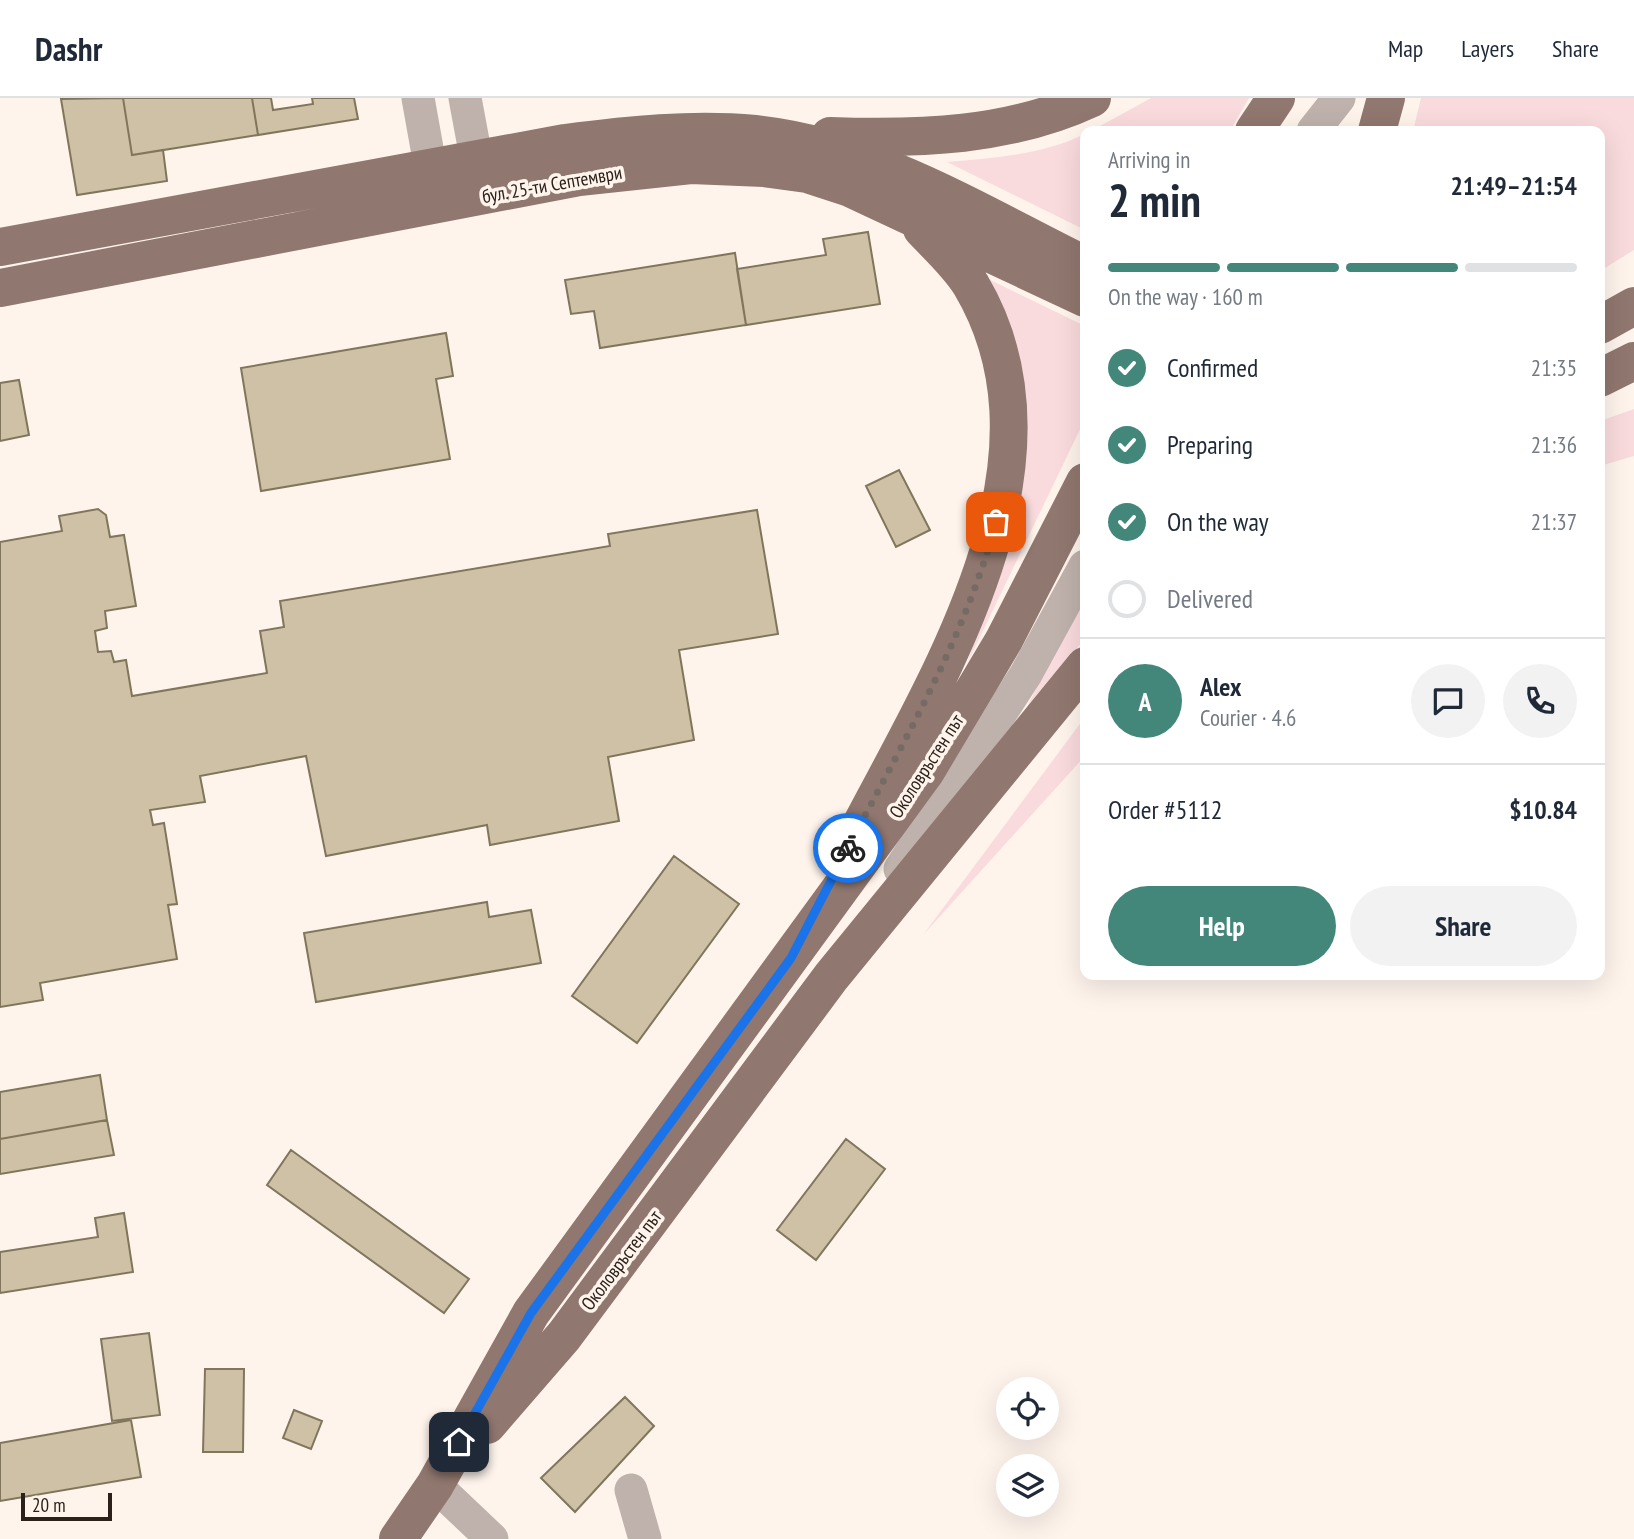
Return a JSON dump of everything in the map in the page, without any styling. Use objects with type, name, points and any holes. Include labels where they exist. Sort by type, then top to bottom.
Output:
[{"type":"main road","points":[[757,135],[893,139],[948,136],[1033,120],[1092,98]]},
{"type":"main road","points":[[1257,126],[1276,98]]},
{"type":"main road","points":[[1378,126],[1386,98]]},
{"type":"main road","name":"бул. 25-ти Септември","points":[[0,247],[476,158],[579,141],[660,133],[757,135],[818,146],[872,163],[1080,263]]},
{"type":"main road","name":"бул. 25-ти Септември","points":[[0,288],[579,177],[639,169],[729,166],[807,174],[850,188],[1080,296]]},
{"type":"main road","points":[[791,958],[936,678],[962,622],[992,539],[1008,469],[1009,435],[1002,371],[982,307],[952,260],[906,213]]},
{"type":"main road","points":[[1605,308],[1634,304]]},
{"type":"main road","points":[[1605,323],[1634,304]]},
{"type":"main road","points":[[1605,376],[1634,361]]},
{"type":"main road","name":"Околовръстен път","points":[[398,1539],[435,1485],[531,1313],[926,771],[1004,640],[1080,492]]},
{"type":"main road","name":"Околовръстен път","points":[[435,1485],[564,1336],[831,978],[1080,672]]},
{"type":"street","points":[[1317,126],[1339,98]]},
{"type":"street","points":[[465,100],[483,197]]},
{"type":"street","points":[[419,104],[437,205]]},
{"type":"street","points":[[831,978],[1026,674],[1080,575]]},
{"type":"street","points":[[435,1485],[492,1539]]},
{"type":"street","points":[[631,1490],[645,1539]]},
{"type":"shaded area","points":[[1151,98],[1249,98],[1233,126],[1100,126]]},
{"type":"shaded area","points":[[1421,98],[1634,98],[1634,250],[1605,268],[1605,126],[1414,126]]},
{"type":"shaded area","points":[[1080,136],[1080,228],[947,162],[1000,157]]},
{"type":"shaded area","points":[[978,274],[1080,324],[1080,429],[967,664],[991,590],[1015,498]]},
{"type":"shaded area","points":[[1634,409],[1634,456],[1605,465],[1605,419]]},
{"type":"shaded area","points":[[1080,604],[1080,645],[1016,728]]},
{"type":"shaded area","points":[[1080,724],[1080,762],[923,935]]},
{"type":"building","points":[[123,98],[132,155],[163,150],[167,181],[77,195],[61,99]]},
{"type":"building","points":[[123,98],[252,98],[258,135],[132,155]]},
{"type":"building","points":[[252,98],[271,98],[273,110],[313,104],[312,98],[354,98],[358,119],[258,135]]},
{"type":"building","points":[[868,232],[880,304],[746,325],[737,269],[826,255],[823,239]]},
{"type":"building","points":[[735,253],[746,325],[600,348],[594,311],[571,314],[565,280]]},
{"type":"building","points":[[446,333],[453,376],[436,379],[450,459],[261,491],[241,368]]},
{"type":"building","points":[[19,380],[29,435],[0,441],[0,383]]},
{"type":"building","points":[[899,470],[930,530],[896,547],[866,486]]},
{"type":"building","points":[[98,509],[106,515],[110,537],[124,535],[136,606],[105,611],[107,628],[95,631],[98,652],[111,651],[114,662],[126,660],[132,696],[267,673],[260,631],[284,627],[280,601],[610,546],[608,534],[757,510],[778,634],[679,650],[694,740],[608,757],[619,821],[490,845],[487,825],[326,856],[306,756],[200,776],[205,802],[150,810],[153,825],[164,823],[177,904],[168,905],[177,959],[40,983],[43,1000],[0,1007],[0,542],[62,531],[59,516]]},
{"type":"building","points":[[674,856],[739,904],[637,1043],[572,996]]},
{"type":"building","points":[[487,902],[489,917],[531,910],[541,963],[316,1002],[304,933]]},
{"type":"building","points":[[100,1075],[107,1120],[0,1139],[0,1092]]},
{"type":"building","points":[[107,1120],[114,1155],[0,1174],[0,1139]]},
{"type":"building","points":[[846,1139],[885,1169],[816,1260],[777,1230]]},
{"type":"building","points":[[291,1150],[469,1279],[444,1313],[267,1185]]},
{"type":"building","points":[[124,1213],[133,1272],[0,1293],[0,1252],[98,1237],[95,1218]]},
{"type":"building","points":[[149,1333],[160,1415],[112,1421],[101,1339]]},
{"type":"building","points":[[205,1369],[244,1369],[243,1452],[203,1452]]},
{"type":"building","points":[[625,1397],[654,1426],[575,1512],[541,1478]]},
{"type":"building","points":[[294,1410],[322,1421],[311,1449],[283,1438]]},
{"type":"building","points":[[131,1420],[141,1477],[0,1501],[0,1443]]},
{"type":"way so far","points":[[848,848],[962,622],[996,522]]},
{"type":"route","points":[[459,1442],[531,1313],[791,958],[848,848]]}]
